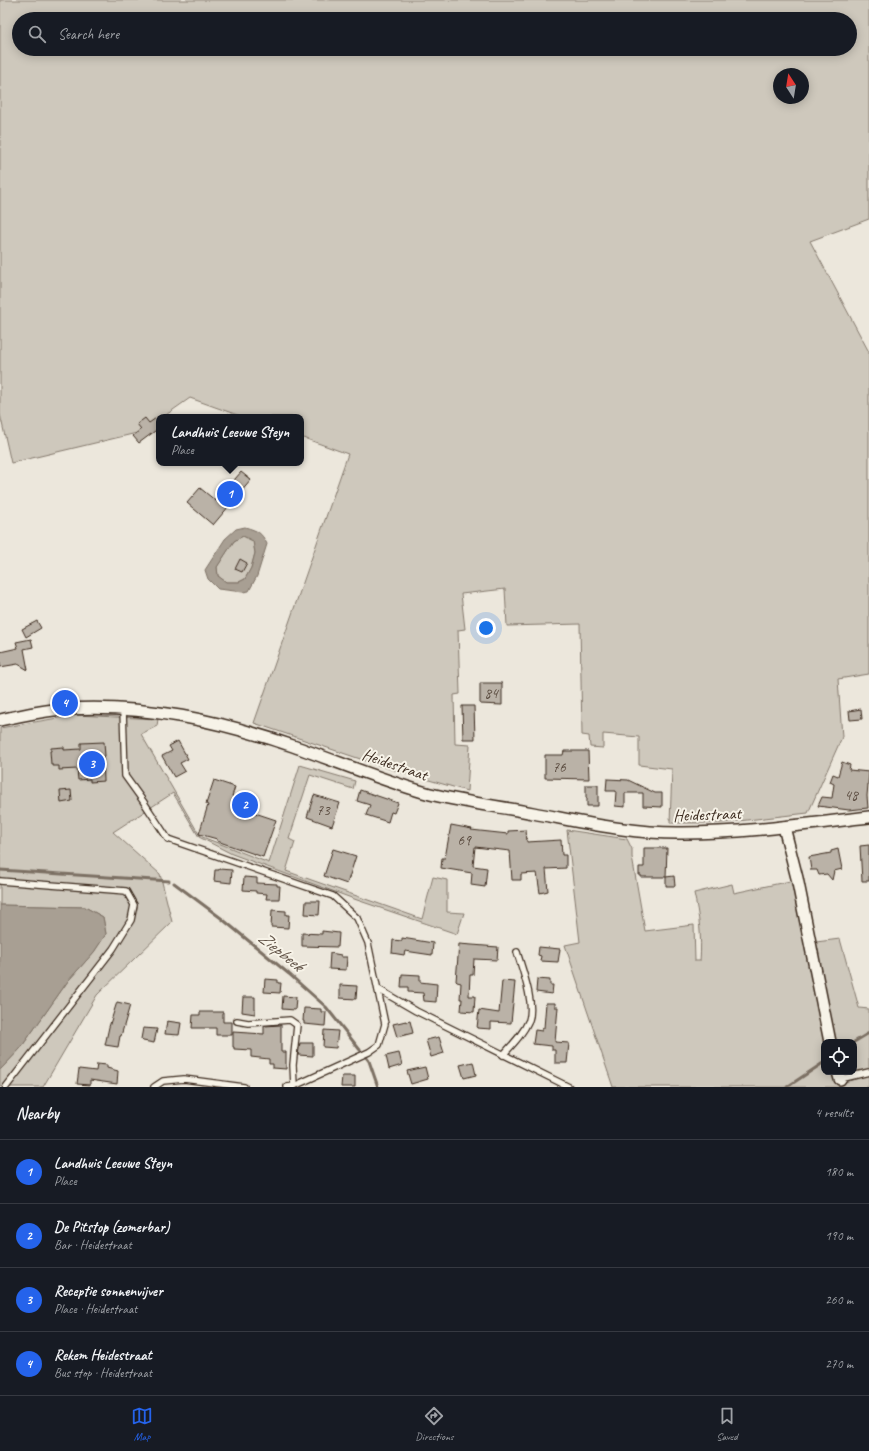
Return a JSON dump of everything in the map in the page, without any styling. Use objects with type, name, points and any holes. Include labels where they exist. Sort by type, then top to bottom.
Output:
[{"type":"street","name":"Heidestraat","points":[[0,720],[40,712],[66,709],[123,709],[193,718],[233,727],[292,745],[424,792],[606,826],[647,831],[681,834],[729,832],[869,817]]},
{"type":"street","points":[[784,827],[797,878],[829,1039]]},
{"type":"lane","points":[[123,709],[125,776],[168,839],[333,896],[357,918],[368,943],[385,1024],[379,1045],[369,1052],[294,1086],[287,1087]]},
{"type":"lane","points":[[0,880],[126,891],[134,905],[131,920],[113,949],[6,1087]]},
{"type":"lane","points":[[503,1055],[520,1036],[529,1018],[530,1005],[517,952]]},
{"type":"lane","points":[[378,989],[416,1011],[569,1087]]},
{"type":"lane","points":[[237,1021],[248,1023],[290,1020],[297,1025],[293,1066],[294,1086]]},
{"type":"lane","points":[[839,1076],[869,1072]]},
{"type":"lane","points":[[154,1087],[163,1081],[184,1079],[244,1087]]},
{"type":"shaded area","points":[[0,0],[869,0],[869,219],[810,241],[869,352],[869,674],[838,679],[842,737],[808,813],[721,823],[670,823],[672,769],[639,765],[639,737],[603,734],[603,748],[590,747],[589,736],[582,735],[580,624],[507,626],[505,589],[461,594],[465,629],[458,630],[460,694],[454,695],[455,744],[470,745],[467,791],[384,767],[254,723],[348,454],[304,438],[304,414],[235,414],[190,398],[167,414],[156,414],[156,420],[141,432],[11,463],[0,414]]},
{"type":"shaded area","points":[[245,527],[256,531],[261,534],[267,544],[257,576],[249,591],[243,592],[218,589],[208,579],[205,570],[225,539],[236,529]],"holes":[[[243,536],[253,541],[255,553],[251,568],[245,579],[239,582],[226,582],[218,576],[217,567],[234,541]]]},
{"type":"shaded area","points":[[243,536],[253,541],[255,553],[251,568],[245,579],[239,582],[226,582],[218,576],[217,567],[234,541]]},
{"type":"shaded area","points":[[75,715],[158,719],[157,726],[141,734],[200,836],[269,863],[300,765],[355,781],[353,789],[310,775],[289,839],[295,842],[286,871],[422,919],[433,877],[447,880],[447,912],[464,913],[457,934],[357,900],[232,854],[199,837],[173,793],[113,832],[160,874],[172,922],[97,995],[43,1087],[0,1087],[0,1070],[20,1049],[68,981],[94,952],[106,934],[103,917],[85,907],[0,905],[0,728]]},
{"type":"shaded area","points":[[567,830],[627,839],[632,849],[632,857],[645,931],[694,925],[695,961],[700,961],[701,943],[699,918],[694,893],[732,884],[734,893],[795,880],[832,1037],[816,942],[840,939],[859,1008],[869,1009],[869,1087],[613,1087],[565,945],[580,942]]},
{"type":"shaded area","points":[[0,905],[85,907],[103,917],[106,934],[94,952],[68,981],[20,1049],[0,1070]]},
{"type":"building","points":[[145,418],[149,423],[156,418],[156,430],[139,443],[133,436],[141,429],[137,424]]},
{"type":"building","points":[[241,472],[251,480],[213,525],[187,503],[200,488],[216,501]]},
{"type":"building","points":[[240,559],[247,563],[242,572],[235,569]]},
{"type":"building","points":[[37,621],[41,628],[26,637],[22,629]]},
{"type":"building","points":[[31,639],[33,647],[24,649],[28,670],[18,664],[0,667],[0,652],[18,648],[16,642]]},
{"type":"building","points":[[480,683],[502,683],[502,705],[480,704]]},
{"type":"building","points":[[462,706],[474,706],[475,739],[463,739]]},
{"type":"building","points":[[861,709],[862,719],[850,720],[849,711]]},
{"type":"building","points":[[178,741],[188,759],[180,763],[185,771],[174,777],[162,756],[172,751],[169,746]]},
{"type":"building","points":[[104,742],[104,781],[90,782],[90,779],[78,780],[77,769],[59,770],[59,766],[52,766],[51,764],[51,748],[64,747],[64,750],[81,749],[81,743]]},
{"type":"building","points":[[564,751],[588,751],[589,779],[545,778],[545,755],[563,755]]},
{"type":"building","points":[[842,762],[850,765],[849,770],[869,772],[867,796],[868,808],[849,810],[818,806],[822,797],[832,798],[834,784],[830,782],[833,774],[838,776]]},
{"type":"building","points":[[607,779],[628,780],[655,793],[662,793],[662,807],[643,806],[643,793],[625,793],[625,807],[615,806],[616,791],[606,791]]},
{"type":"building","points":[[214,780],[235,787],[232,796],[257,805],[255,813],[276,820],[263,857],[217,841],[217,839],[199,834],[208,805],[206,804]]},
{"type":"building","points":[[586,785],[598,785],[598,806],[587,806]]},
{"type":"building","points":[[71,790],[72,801],[61,803],[60,791]]},
{"type":"building","points":[[360,790],[398,803],[394,813],[391,812],[388,822],[366,815],[370,805],[357,801]]},
{"type":"building","points":[[314,795],[340,803],[332,826],[307,817]]},
{"type":"building","points":[[451,825],[472,829],[471,830],[508,834],[508,831],[526,830],[527,842],[561,840],[562,855],[566,855],[566,868],[546,869],[548,891],[540,893],[537,873],[521,874],[521,880],[512,880],[510,851],[475,847],[473,866],[487,868],[485,887],[471,885],[472,873],[441,868],[442,858],[445,858]]},
{"type":"building","points":[[869,845],[869,881],[862,881],[860,846]]},
{"type":"building","points":[[644,848],[667,848],[666,877],[641,877],[641,875],[639,875],[639,867],[644,867]]},
{"type":"building","points":[[333,849],[356,856],[347,884],[324,876]]},
{"type":"building","points":[[838,849],[842,869],[834,871],[832,880],[827,874],[819,875],[817,870],[811,870],[809,857],[831,853],[831,851]]},
{"type":"building","points":[[215,870],[232,870],[231,883],[214,881]]},
{"type":"building","points":[[674,876],[675,886],[666,886],[666,877]]},
{"type":"building","points":[[244,877],[257,878],[257,883],[277,884],[277,886],[280,886],[279,899],[266,899],[267,894],[243,890]]},
{"type":"building","points":[[306,901],[320,901],[319,915],[305,914]]},
{"type":"building","points":[[272,910],[286,911],[286,915],[289,915],[288,928],[271,927]]},
{"type":"building","points":[[322,931],[339,933],[338,947],[302,946],[302,933],[322,934]]},
{"type":"building","points":[[402,938],[433,943],[432,955],[405,951],[404,955],[392,953],[393,940],[402,941]]},
{"type":"building","points":[[459,944],[498,947],[497,960],[474,959],[473,975],[470,975],[469,996],[475,996],[474,1012],[461,1011],[461,983],[456,981]]},
{"type":"building","points":[[539,947],[560,949],[558,962],[540,961],[541,956],[538,955]]},
{"type":"building","points":[[330,953],[341,955],[341,957],[347,957],[346,970],[329,969]]},
{"type":"building","points":[[402,974],[420,975],[420,982],[437,984],[436,1002],[424,1001],[423,993],[408,992],[408,987],[401,987]]},
{"type":"building","points":[[265,979],[278,980],[278,983],[281,983],[280,993],[264,992]]},
{"type":"building","points":[[537,979],[550,980],[550,985],[553,985],[552,994],[536,992]]},
{"type":"building","points":[[502,981],[515,982],[511,1023],[491,1022],[491,1029],[477,1028],[479,1010],[499,1013]]},
{"type":"building","points":[[340,985],[357,986],[356,999],[340,998]]},
{"type":"building","points":[[283,996],[296,997],[295,1010],[282,1009]]},
{"type":"building","points":[[243,997],[255,997],[255,1014],[242,1012]]},
{"type":"building","points":[[117,1002],[130,1005],[118,1047],[105,1045]]},
{"type":"building","points":[[546,1003],[555,1003],[555,1007],[558,1007],[555,1042],[569,1043],[567,1063],[555,1063],[555,1050],[552,1050],[552,1046],[533,1044],[535,1030],[542,1031],[542,1028],[544,1028]]},
{"type":"building","points":[[304,1008],[321,1009],[321,1012],[326,1012],[325,1026],[304,1024]]},
{"type":"building","points":[[200,1012],[223,1012],[223,1022],[232,1022],[232,1035],[216,1035],[216,1028],[192,1028],[193,1015],[200,1015]]},
{"type":"building","points":[[167,1021],[181,1023],[179,1035],[165,1034]]},
{"type":"building","points":[[410,1021],[413,1033],[397,1037],[393,1024]]},
{"type":"building","points":[[281,1025],[281,1052],[286,1052],[286,1069],[273,1068],[273,1064],[269,1064],[269,1059],[251,1057],[251,1050],[234,1049],[233,1047],[233,1032],[264,1034],[264,1026]]},
{"type":"building","points":[[143,1028],[157,1029],[154,1043],[143,1041],[141,1039]]},
{"type":"building","points":[[324,1030],[338,1031],[336,1048],[323,1047]]},
{"type":"building","points":[[439,1037],[444,1053],[431,1057],[426,1040]]},
{"type":"building","points":[[300,1043],[313,1043],[313,1056],[298,1055]]},
{"type":"building","points":[[399,1053],[402,1065],[389,1069],[386,1056]]},
{"type":"building","points":[[473,1062],[476,1075],[464,1078],[460,1065]]},
{"type":"building","points":[[97,1064],[107,1065],[107,1068],[118,1071],[117,1084],[90,1080],[90,1085],[77,1084],[79,1069],[96,1071]]},
{"type":"building","points":[[425,1067],[428,1079],[411,1084],[407,1071]]},
{"type":"building","points":[[342,1076],[355,1076],[355,1087],[341,1087]]},
{"type":"waterway","name":"Ziepbeek","points":[[0,870],[169,881]]},
{"type":"waterway","name":"Ziepbeek","points":[[174,883],[221,918],[289,974],[326,1007],[360,1050]]},
{"type":"waterway","name":"Ziepbeek","points":[[857,1040],[869,1033]]},
{"type":"waterway","name":"Ziepbeek","points":[[366,1057],[369,1061],[378,1087]]},
{"type":"waterway","name":"Ziepbeek","points":[[787,1087],[821,1064]]},
{"type":"place","name":"Landhuis Leeuwe Steyn","points":[[230,494]]},
{"type":"place","name":"Rekem Heidestraat","points":[[65,703]]},
{"type":"place","name":"Receptie sonnenvijver","points":[[92,764]]},
{"type":"place","name":"De Pitstop (zomerbar)","points":[[245,805]]}]
